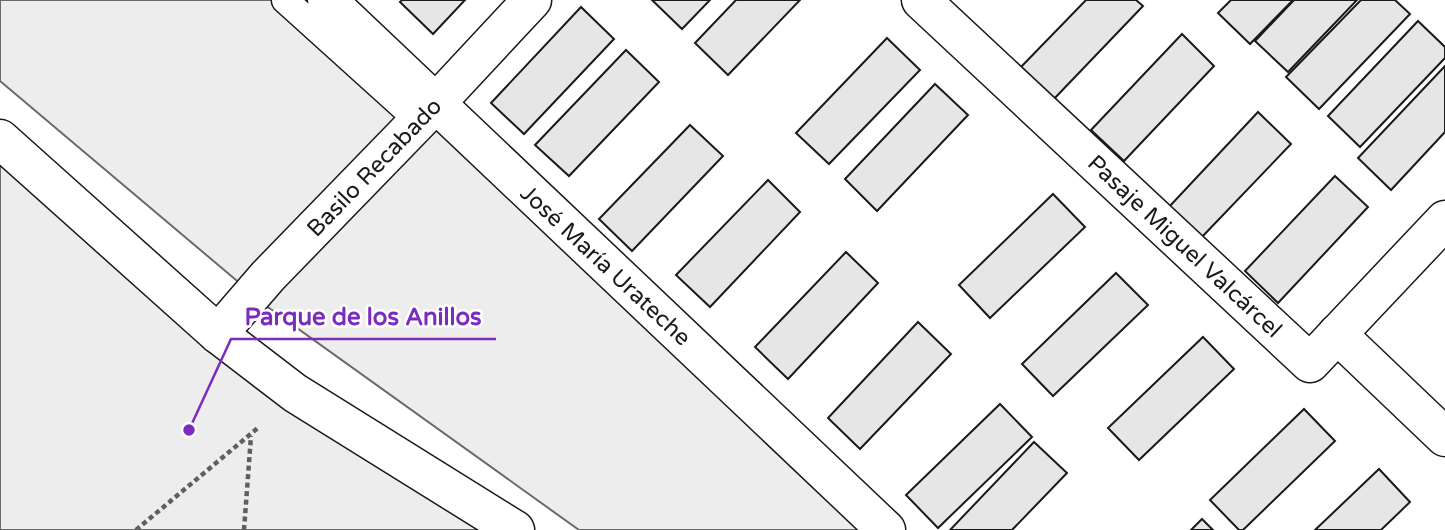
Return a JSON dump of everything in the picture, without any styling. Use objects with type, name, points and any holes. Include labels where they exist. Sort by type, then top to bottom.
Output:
[{"type":"street","name":"José María Urateche","points":[[327,0],[427,112],[886,530]]},
{"type":"street","name":"Basilo Recabado","points":[[218,334],[268,276],[532,0]]},
{"type":"street","name":"Pasaje Miguel Valcárcel","points":[[921,0],[1310,363],[1337,334]]},
{"type":"street","points":[[0,139],[218,334],[295,393],[515,530]]},
{"type":"street","points":[[1445,220],[1337,334],[1445,437]]},
{"type":"lane","points":[[285,0],[427,112]]},
{"type":"path","points":[[136,530],[251,435],[295,393]]},
{"type":"path","points":[[244,530],[251,435]]},
{"type":"shaded area","points":[[0,0],[314,0],[425,104],[249,291],[0,81]]},
{"type":"shaded area","points":[[438,116],[870,530],[579,530],[258,300]]},
{"type":"shaded area","points":[[0,130],[237,330],[521,530],[0,530]]},
{"type":"building","points":[[465,0],[433,34],[400,2]]},
{"type":"building","points":[[652,0],[710,0],[682,29]]},
{"type":"building","points":[[736,0],[800,0],[728,75],[695,43]]},
{"type":"building","points":[[1086,0],[1136,0],[1143,6],[1052,101],[1019,69]]},
{"type":"building","points":[[1231,0],[1293,0],[1250,44],[1218,13]]},
{"type":"building","points":[[1294,0],[1357,0],[1288,72],[1255,41]]},
{"type":"building","points":[[1361,0],[1395,0],[1410,14],[1319,109],[1286,77]]},
{"type":"building","points":[[581,7],[614,39],[524,134],[491,103]]},
{"type":"building","points":[[1418,21],[1445,47],[1445,58],[1360,147],[1328,116]]},
{"type":"building","points":[[1182,34],[1214,66],[1124,161],[1091,130]]},
{"type":"building","points":[[887,38],[920,70],[829,164],[796,133]]},
{"type":"building","points":[[626,50],[659,82],[569,176],[535,145]]},
{"type":"building","points":[[1445,66],[1445,132],[1391,190],[1358,158]]},
{"type":"building","points":[[935,84],[968,115],[877,211],[845,179]]},
{"type":"building","points":[[1258,112],[1291,144],[1200,239],[1168,208]]},
{"type":"building","points":[[690,125],[723,156],[632,251],[599,219]]},
{"type":"building","points":[[1335,176],[1368,207],[1278,303],[1245,271]]},
{"type":"building","points":[[768,180],[800,212],[710,307],[676,275]]},
{"type":"building","points":[[1053,194],[1085,227],[990,318],[959,285]]},
{"type":"building","points":[[846,252],[878,283],[788,379],[755,347]]},
{"type":"building","points":[[1116,273],[1148,305],[1053,396],[1022,364]]},
{"type":"building","points":[[918,322],[951,354],[860,449],[828,418]]},
{"type":"building","points":[[1203,337],[1234,369],[1139,460],[1108,428]]},
{"type":"building","points":[[1000,404],[1032,437],[938,528],[906,495]]},
{"type":"building","points":[[1304,409],[1335,441],[1243,530],[1239,530],[1210,500]]},
{"type":"building","points":[[1034,442],[1067,473],[1012,530],[950,530]]},
{"type":"building","points":[[1379,469],[1410,502],[1381,530],[1315,530]]},
{"type":"building","points":[[1202,519],[1213,530],[1191,530]]},
{"type":"place","name":"Parque de los Anillos","points":[[189,430]]}]
